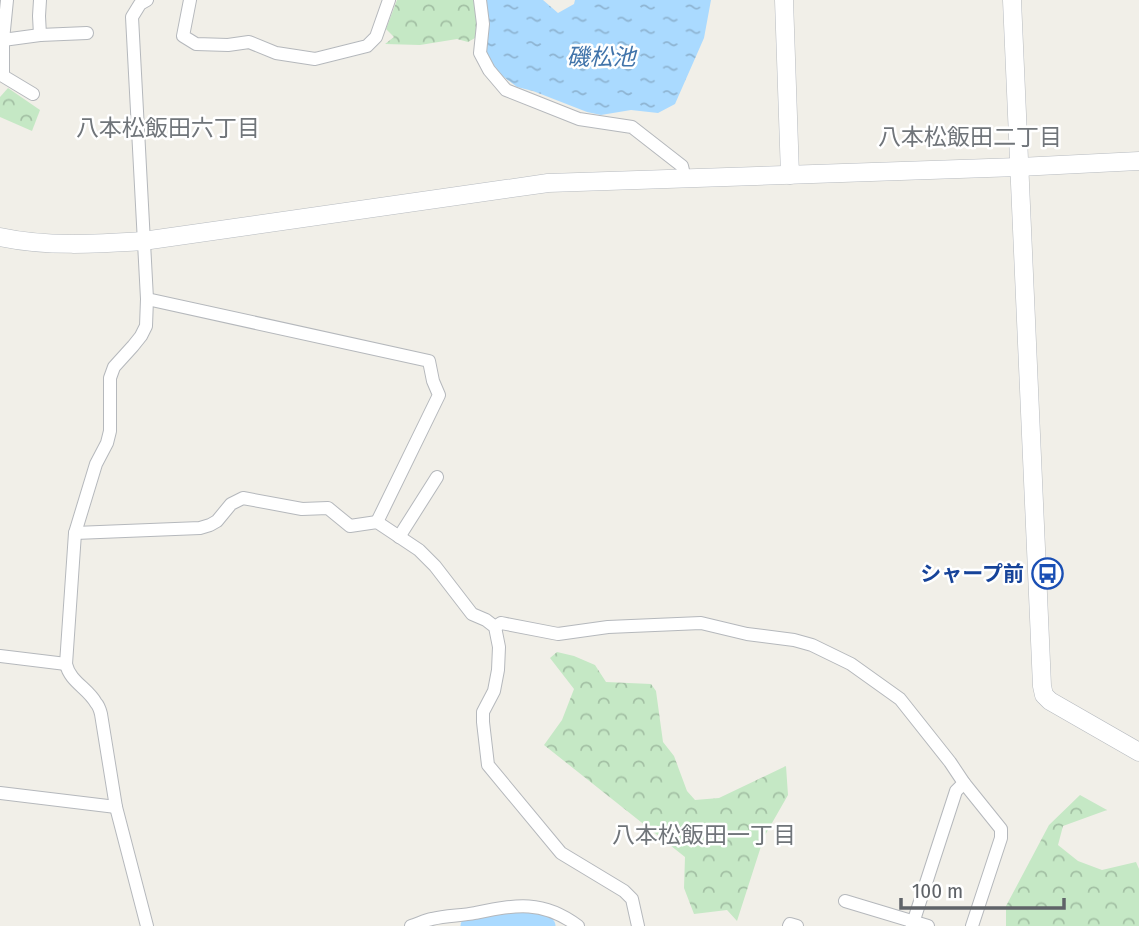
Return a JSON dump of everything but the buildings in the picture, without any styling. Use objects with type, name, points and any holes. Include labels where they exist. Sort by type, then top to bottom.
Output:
[{"type":"street","points":[[7,0],[3,76],[33,94]]},
{"type":"street","points":[[40,0],[40,35]]},
{"type":"street","points":[[190,0],[183,36],[196,44],[228,45],[249,42],[276,52],[315,59],[367,46],[376,37],[389,0]]},
{"type":"street","points":[[480,0],[483,24],[480,54],[506,90],[579,119],[632,127],[682,166],[685,179]]},
{"type":"street","points":[[783,0],[790,175]]},
{"type":"street","points":[[1012,0],[1044,695],[1139,752]]},
{"type":"street","points":[[141,1],[132,17],[147,299],[146,326],[141,336],[114,366],[110,378],[110,431],[96,464],[75,533],[66,664],[76,682],[96,701],[101,714],[116,807],[147,926]]},
{"type":"street","points":[[3,40],[87,33]]},
{"type":"street","points":[[0,237],[18,241],[94,244],[143,241],[548,183],[1139,161]]},
{"type":"street","points":[[147,299],[429,361],[439,395],[377,522]]},
{"type":"street","points":[[399,537],[437,477]]},
{"type":"street","points":[[75,533],[200,528],[217,521],[231,504],[243,498],[302,509],[328,508],[350,526],[377,522],[419,550],[435,566],[472,614],[495,627],[499,647],[498,670],[494,691],[483,712],[488,765],[561,853],[624,891],[632,899],[638,926]]},
{"type":"street","points":[[495,627],[501,623],[558,634],[608,627],[701,623],[747,634],[794,640],[812,645],[850,664],[900,699],[1001,830],[1001,838],[972,926]]},
{"type":"street","points":[[0,656],[66,664]]},
{"type":"street","points":[[913,924],[956,790],[964,783]]},
{"type":"street","points":[[0,793],[116,807]]},
{"type":"street","points":[[845,901],[913,924],[928,926]]},
{"type":"street","points":[[411,926],[430,919],[515,905],[548,910],[568,918],[578,926]]},
{"type":"street","points":[[789,926],[797,926]]},
{"type":"green space","points":[[397,0],[476,0],[478,17],[475,38],[468,42],[457,39],[420,45],[385,44],[394,37],[386,29]]},
{"type":"green space","points":[[8,88],[40,110],[32,131],[0,117],[0,97]]},
{"type":"green space","points":[[557,652],[595,665],[606,682],[651,684],[656,691],[663,742],[674,756],[687,791],[695,800],[719,798],[786,766],[788,795],[764,837],[737,921],[727,910],[694,914],[684,888],[685,857],[544,745],[562,720],[574,689],[550,658]]},
{"type":"green space","points":[[1080,795],[1107,810],[1063,826],[1058,845],[1078,861],[1102,870],[1136,862],[1139,869],[1139,926],[1006,926],[1006,906],[1049,825]]},
{"type":"water","name":"磯松池","points":[[486,0],[543,0],[558,13],[574,4],[575,0],[711,0],[704,38],[675,104],[658,113],[631,110],[601,115],[517,87],[500,74],[487,56]]},
{"type":"waterway","points":[[470,926],[525,918],[546,926]]},
{"type":"place","name":"シャープ前","points":[[1047,574]]},
{"type":"district","name":"八本松飯田六丁目","points":[[168,128]]},
{"type":"district","name":"八本松飯田二丁目","points":[[970,137]]},
{"type":"district","name":"八本松飯田一丁目","points":[[704,835]]}]
